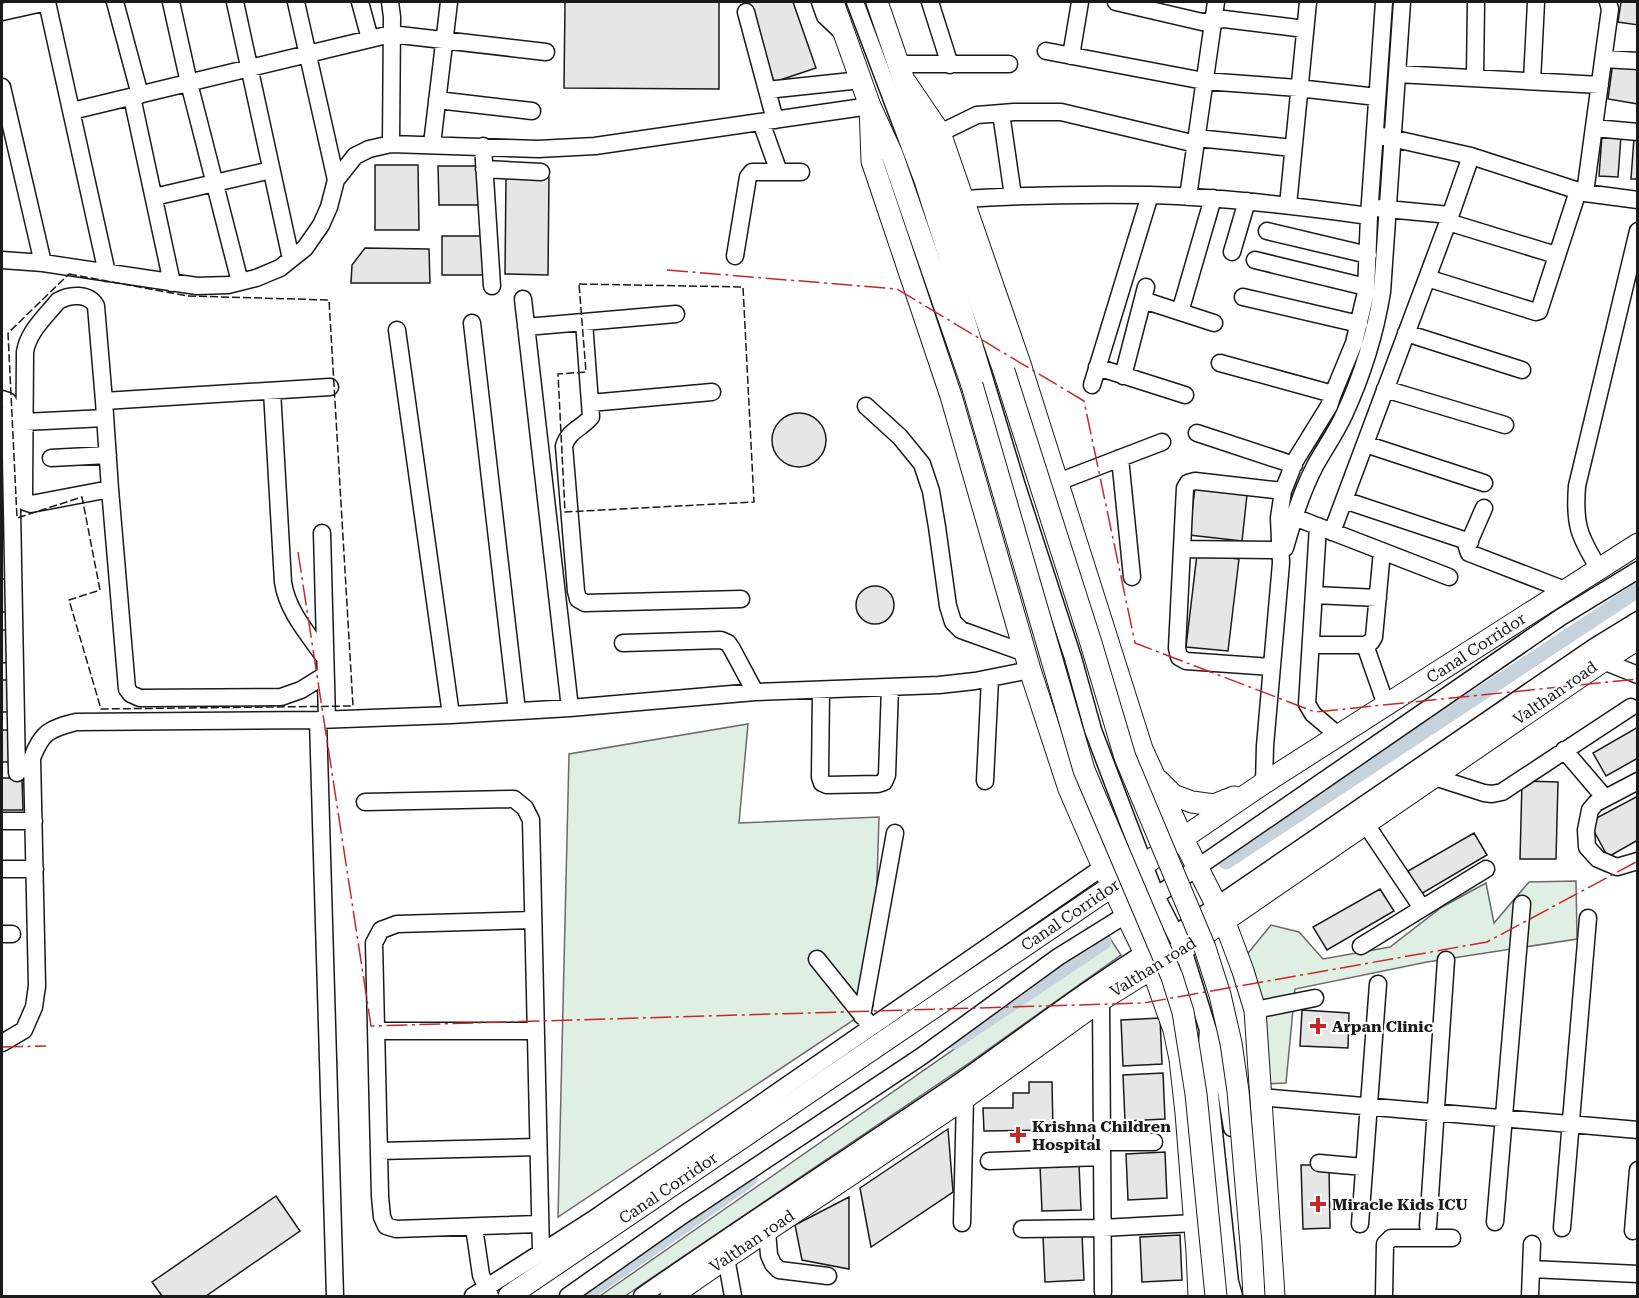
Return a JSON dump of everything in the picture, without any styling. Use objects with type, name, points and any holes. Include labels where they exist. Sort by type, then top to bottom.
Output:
[{"type":"main road","points":[[833,2],[870,106],[892,154],[972,385],[1084,770],[1172,977],[1183,1012],[1196,1094],[1215,1296]]},
{"type":"main road","points":[[877,2],[1004,371],[1125,757],[1205,948],[1220,995],[1231,1043],[1238,1091],[1254,1296]]},
{"type":"main road","points":[[902,74],[940,133],[1020,364],[1142,749],[1220,913],[1243,971],[1255,1010],[1274,1296]]},
{"type":"main road","points":[[870,106],[872,161],[951,396],[1028,662],[1069,789],[1148,960],[1174,1030],[1180,1059],[1199,1296]]},
{"type":"main road","name":"Canal Corridor","points":[[509,1296],[1108,876],[1145,866],[1264,783],[1638,544]]},
{"type":"main road","name":"Valthan road","points":[[670,1296],[965,1098],[1101,1000],[1148,960],[1365,823],[1603,660],[1638,639]]},
{"type":"main road","points":[[1155,777],[1173,795],[1192,802],[1214,805],[1264,783]]},
{"type":"street","points":[[2,12],[47,2],[107,273]]},
{"type":"street","points":[[115,2],[136,96],[153,197],[172,283]]},
{"type":"street","points":[[171,2],[189,83],[240,282]]},
{"type":"street","points":[[235,2],[291,259]]},
{"type":"street","points":[[299,2],[307,54],[336,180]]},
{"type":"street","points":[[360,2],[370,39]]},
{"type":"street","points":[[390,2],[392,16],[391,144]]},
{"type":"street","points":[[432,144],[449,2]]},
{"type":"street","points":[[820,2],[825,16],[844,35]]},
{"type":"street","points":[[855,2],[923,182],[1073,658],[1093,730],[1156,896],[1179,941],[1208,1030],[1218,1043],[1231,1123],[1241,1213],[1244,1296]]},
{"type":"street","points":[[930,2],[950,65]]},
{"type":"street","points":[[1071,56],[1080,2]]},
{"type":"street","points":[[1116,2],[1146,5],[1202,22],[1224,19],[1305,29]]},
{"type":"street","points":[[1188,197],[1216,2]]},
{"type":"street","points":[[1288,205],[1308,2]]},
{"type":"street","points":[[1264,783],[1283,491],[1294,465],[1329,406],[1354,343],[1359,324],[1366,287],[1384,2]]},
{"type":"street","points":[[1280,557],[1297,505],[1315,466],[1344,415],[1370,348],[1377,320],[1382,292],[1402,2]]},
{"type":"street","points":[[1475,78],[1476,2]]},
{"type":"street","points":[[1532,81],[1536,2]]},
{"type":"street","points":[[1426,278],[1536,312],[1539,311],[1556,255],[1582,192],[1604,59],[1610,9],[1608,2]]},
{"type":"street","points":[[746,12],[767,90],[768,121],[779,172]]},
{"type":"street","points":[[72,111],[391,34],[546,52]]},
{"type":"street","points":[[1046,51],[1204,81],[1377,97]]},
{"type":"street","points":[[1604,59],[1638,61]]},
{"type":"street","points":[[902,74],[950,65],[1010,63]]},
{"type":"street","points":[[1397,74],[1600,85]]},
{"type":"street","points":[[767,90],[861,80]]},
{"type":"street","points":[[2,87],[6,123],[43,264]]},
{"type":"street","points":[[437,100],[532,111]]},
{"type":"street","points":[[2,260],[197,286],[228,285],[256,278],[280,268],[305,248],[321,225],[329,207],[336,180],[355,156],[369,149],[391,144],[538,149],[595,146],[870,106]]},
{"type":"street","points":[[940,133],[977,115],[1061,112],[1196,141],[1293,148]]},
{"type":"street","points":[[1001,113],[1013,196]]},
{"type":"street","points":[[1594,128],[1638,132]]},
{"type":"street","points":[[1375,135],[1393,137],[1471,156],[1582,192],[1638,200]]},
{"type":"street","points":[[483,147],[492,286]]},
{"type":"street","points":[[1339,736],[1313,714],[1307,704],[1314,595],[1325,529],[1344,500],[1471,156]]},
{"type":"street","points":[[484,169],[541,172]]},
{"type":"street","points":[[153,197],[271,170]]},
{"type":"street","points":[[735,256],[748,177],[752,172],[801,172]]},
{"type":"street","points":[[1092,385],[1150,195]]},
{"type":"street","points":[[963,199],[1013,196],[1150,195],[1213,198],[1370,212],[1388,209],[1449,219],[1556,255]]},
{"type":"street","points":[[1180,312],[1213,198]]},
{"type":"street","points":[[1232,252],[1247,201]]},
{"type":"street","points":[[1267,231],[1368,255]]},
{"type":"street","points":[[1599,569],[1583,543],[1576,520],[1577,486],[1638,231]]},
{"type":"street","points":[[1255,260],[1366,287]]},
{"type":"street","points":[[1123,376],[1145,293],[1180,312],[1214,323]]},
{"type":"street","points":[[110,489],[31,504],[25,502],[26,343],[58,301],[64,297],[85,296],[92,299],[96,306],[127,689],[131,694],[140,698],[281,697],[301,690],[325,666]]},
{"type":"street","points":[[1243,297],[1359,324]]},
{"type":"street","points":[[523,299],[570,708]]},
{"type":"street","points":[[526,327],[676,314]]},
{"type":"street","points":[[584,322],[591,417],[566,437],[564,446],[578,599],[585,603],[741,598]]},
{"type":"street","points":[[472,323],[517,711]]},
{"type":"street","points":[[397,330],[451,715]]},
{"type":"street","points":[[1406,333],[1522,370]]},
{"type":"street","points":[[1220,363],[1333,394]]},
{"type":"street","points":[[1097,367],[1185,395]]},
{"type":"street","points":[[104,401],[330,387]]},
{"type":"street","points":[[1386,388],[1505,425]]},
{"type":"street","points":[[272,391],[285,595],[325,666]]},
{"type":"street","points":[[590,403],[712,393]]},
{"type":"street","points":[[2,399],[8,401],[10,405],[7,573],[9,722],[17,773],[34,821],[37,986],[34,1007],[24,1030],[2,1043]]},
{"type":"street","points":[[867,406],[900,436],[922,464],[931,491],[948,606],[953,622],[961,630],[1028,662]]},
{"type":"street","points":[[24,422],[105,418]]},
{"type":"street","points":[[1197,433],[1294,465]]},
{"type":"street","points":[[1058,482],[1162,442]]},
{"type":"street","points":[[1365,444],[1484,483]]},
{"type":"street","points":[[51,458],[108,455]]},
{"type":"street","points":[[1120,458],[1132,577]]},
{"type":"street","points":[[1272,667],[1186,661],[1179,657],[1177,648],[1185,488],[1188,483],[1195,481],[1283,491]]},
{"type":"street","points":[[1344,500],[1470,542]]},
{"type":"street","points":[[1484,507],[1467,547],[1470,553],[1565,591]]},
{"type":"street","points":[[1294,517],[1449,577]]},
{"type":"street","points":[[322,533],[325,666],[322,720],[335,1296]]},
{"type":"street","points":[[1182,549],[1280,557]]},
{"type":"street","points":[[1311,645],[1365,645],[1371,642],[1374,638],[1382,551]]},
{"type":"street","points":[[568,1296],[683,1215],[922,1056],[1058,957],[1156,896],[1561,617],[1638,570]]},
{"type":"street","points":[[1314,595],[1378,598]]},
{"type":"street","points":[[1220,913],[1594,647],[1638,620]]},
{"type":"street","points":[[623,643],[721,640],[728,643],[732,649],[755,692]]},
{"type":"street","points":[[1365,645],[1386,705]]},
{"type":"street","points":[[1603,660],[1638,675]]},
{"type":"street","points":[[17,773],[32,758],[39,741],[54,727],[76,722],[322,720],[451,715],[570,708],[755,692],[939,685],[990,679],[1028,662]]},
{"type":"street","points":[[985,781],[990,679]]},
{"type":"street","points":[[821,690],[820,777],[822,783],[827,785],[878,784],[884,782],[887,775],[890,687]]},
{"type":"street","points":[[1434,777],[1492,794],[1502,792],[1631,706]]},
{"type":"street","points":[[1564,750],[1605,798]]},
{"type":"street","points":[[1638,781],[1596,803],[1590,810],[1586,830],[1587,846],[1598,859],[1617,867],[1638,861]]},
{"type":"street","points":[[365,802],[514,799],[525,808],[531,820],[541,1253]]},
{"type":"street","points":[[2,821],[34,821]]},
{"type":"street","points":[[1365,823],[1422,908]]},
{"type":"street","points":[[867,1022],[895,832]]},
{"type":"street","points":[[2,869],[35,868]]},
{"type":"street","points":[[1361,946],[1486,869]]},
{"type":"street","points":[[474,1227],[483,1294],[602,1214],[867,1022],[1108,876]]},
{"type":"street","points":[[1495,1222],[1522,904]]},
{"type":"street","points":[[1562,1228],[1588,918]]},
{"type":"street","points":[[533,920],[397,924],[381,930],[374,943],[376,1031],[382,1217],[386,1226],[396,1229],[540,1224]]},
{"type":"street","points":[[817,959],[867,1022]]},
{"type":"street","points":[[642,1296],[955,1084],[1091,987],[1148,960]]},
{"type":"street","points":[[1428,1226],[1446,960]]},
{"type":"street","points":[[1360,1224],[1378,984]]},
{"type":"street","points":[[1255,1010],[1315,998]]},
{"type":"street","points":[[1101,1000],[1103,1292]]},
{"type":"street","points":[[1208,1030],[1206,1057],[1230,1282],[1234,1296]]},
{"type":"street","points":[[376,1031],[536,1031]]},
{"type":"street","points":[[1260,1097],[1638,1130]]},
{"type":"street","points":[[962,1223],[965,1098]]},
{"type":"street","points":[[989,1161],[1101,1150],[1154,1142]]},
{"type":"street","points":[[379,1151],[538,1147]]},
{"type":"street","points":[[1319,1163],[1364,1167]]},
{"type":"street","points":[[1633,1231],[1638,1170]]},
{"type":"street","points":[[1022,1229],[1194,1223]]},
{"type":"street","points":[[767,1231],[769,1255],[773,1264],[780,1270],[828,1276]]},
{"type":"street","points":[[1384,1296],[1387,1240],[1390,1238],[1452,1238]]},
{"type":"street","points":[[1530,1296],[1532,1244]]},
{"type":"street","points":[[726,1258],[733,1296]]},
{"type":"street","points":[[1531,1269],[1638,1274]]},
{"type":"green space","points":[[748,724],[739,823],[879,817],[873,1007],[558,1217],[569,754]]},
{"type":"green space","points":[[1576,881],[1577,939],[1427,962],[1295,989],[1286,1083],[1264,1084],[1244,958],[1271,925],[1299,932],[1323,959],[1390,947],[1442,907],[1486,883],[1494,923],[1529,882]]},
{"type":"green space","points":[[1107,934],[1121,955],[972,1061],[625,1296],[600,1296],[1026,999]]},
{"type":"building","points":[[565,2],[719,2],[719,89],[564,88]]},
{"type":"building","points":[[793,2],[816,68],[774,82],[748,3]]},
{"type":"building","points":[[1621,2],[1638,2],[1638,25],[1618,22]]},
{"type":"building","points":[[1613,62],[1638,65],[1638,104],[1608,99]]},
{"type":"building","points":[[1602,135],[1621,136],[1618,177],[1599,176]]},
{"type":"building","points":[[1634,138],[1638,138],[1638,179],[1631,179]]},
{"type":"building","points":[[375,165],[418,165],[419,230],[375,230]]},
{"type":"building","points":[[438,166],[480,166],[480,205],[439,205]]},
{"type":"building","points":[[506,177],[549,177],[548,275],[505,274]]},
{"type":"building","points":[[442,236],[483,236],[484,275],[442,275]]},
{"type":"building","points":[[365,248],[429,249],[430,283],[351,283],[352,265]]},
{"type":"building","points":[[794,413],[804,413],[818,421],[824,430],[826,440],[824,450],[818,459],[804,467],[794,467],[777,455],[772,445],[772,435],[784,418]]},
{"type":"building","points":[[1195,488],[1247,495],[1242,541],[1189,535]]},
{"type":"building","points":[[1197,554],[1239,559],[1228,651],[1186,647]]},
{"type":"building","points":[[2,579],[13,579],[13,612],[2,612]]},
{"type":"building","points":[[875,586],[882,587],[888,592],[893,598],[893,612],[888,618],[882,623],[875,624],[868,623],[862,618],[857,612],[856,605],[857,598],[862,592],[868,587]]},
{"type":"building","points":[[2,630],[12,630],[13,662],[2,663]]},
{"type":"building","points":[[2,680],[11,680],[12,712],[2,712]]},
{"type":"building","points":[[1638,727],[1638,758],[1606,776],[1593,753]]},
{"type":"building","points":[[2,730],[16,730],[16,762],[2,762]]},
{"type":"building","points":[[2,778],[22,778],[23,810],[2,810]]},
{"type":"building","points":[[1522,781],[1558,782],[1556,859],[1520,859]]},
{"type":"building","points":[[1638,796],[1638,840],[1608,857],[1589,822]]},
{"type":"building","points":[[1474,833],[1487,855],[1421,894],[1408,871]]},
{"type":"building","points":[[1380,889],[1394,911],[1327,950],[1313,927]]},
{"type":"building","points":[[1302,1010],[1349,1013],[1348,1048],[1300,1046]]},
{"type":"building","points":[[1160,1018],[1162,1064],[1123,1066],[1121,1020]]},
{"type":"building","points":[[1163,1073],[1165,1119],[1125,1121],[1123,1075]]},
{"type":"building","points":[[1029,1082],[1052,1082],[1053,1130],[984,1131],[983,1108],[1013,1108],[1013,1093],[1029,1093]]},
{"type":"building","points":[[948,1129],[953,1192],[871,1247],[860,1188]]},
{"type":"building","points":[[1165,1152],[1167,1198],[1128,1200],[1126,1154]]},
{"type":"building","points":[[1079,1164],[1081,1210],[1042,1211],[1040,1166]]},
{"type":"building","points":[[1301,1165],[1329,1165],[1330,1228],[1303,1229]]},
{"type":"building","points":[[276,1196],[300,1231],[206,1296],[162,1296],[152,1282]]},
{"type":"building","points":[[849,1197],[849,1269],[802,1260],[795,1225]]},
{"type":"building","points":[[1082,1234],[1084,1280],[1045,1282],[1043,1236]]},
{"type":"building","points":[[1180,1235],[1182,1280],[1142,1282],[1140,1237]]},
{"type":"waterway","points":[[1226,862],[1638,590]]},
{"type":"waterway","points":[[954,1042],[1104,942]]},
{"type":"waterway","points":[[584,1296],[750,1179]]},
{"type":"fence","points":[[69,274],[188,296],[329,300],[353,706],[101,709],[69,600],[100,590],[82,497],[17,518],[8,333],[69,274]]},
{"type":"fence","points":[[579,284],[743,287],[754,502],[565,512],[558,374],[586,372],[579,284]]},
{"type":"power","points":[[667,270],[897,289],[1084,401],[1135,643],[1315,712],[1638,679]]},
{"type":"power","points":[[298,552],[371,1026],[1144,1003],[1487,942],[1638,861]]},
{"type":"power","points":[[2,1047],[46,1046]]},
{"type":"place","name":"Arpan Clinic","points":[[1318,1026]]},
{"type":"place","name":"Krishna Children Hospital","points":[[1018,1135]]},
{"type":"place","name":"Miracle Kids ICU","points":[[1318,1204]]}]
